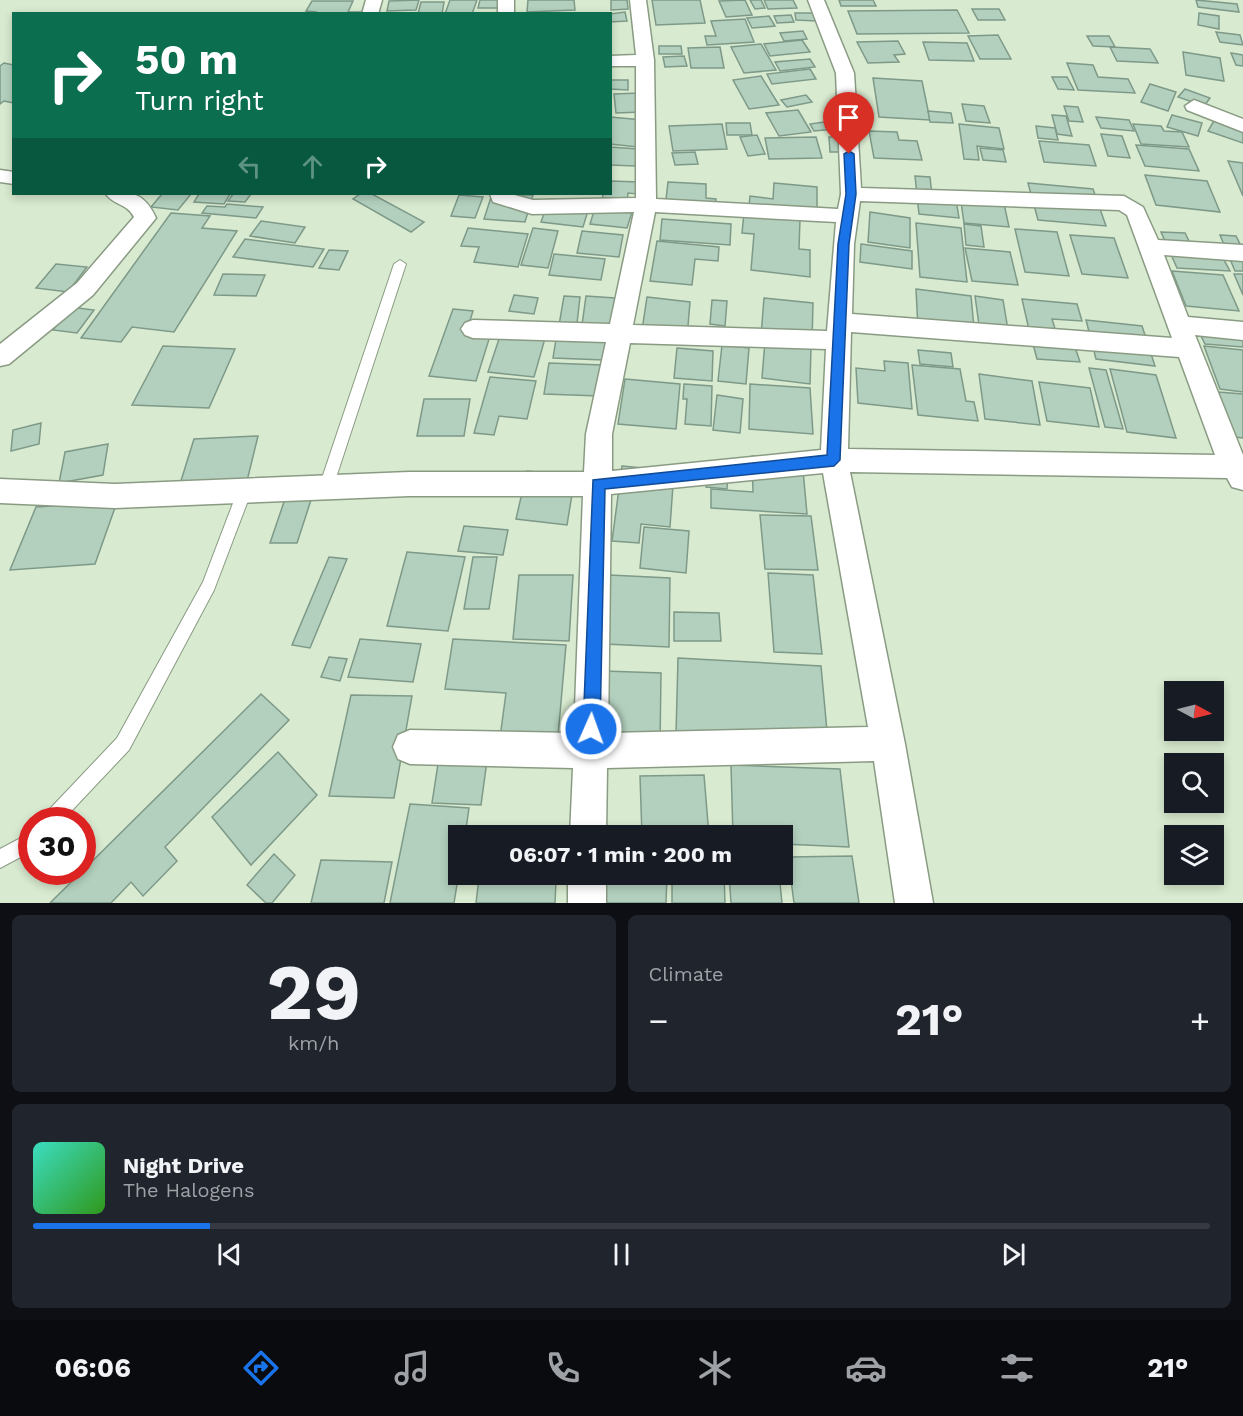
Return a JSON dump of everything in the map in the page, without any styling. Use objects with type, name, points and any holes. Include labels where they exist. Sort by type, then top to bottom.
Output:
[{"type":"street","points":[[588,825],[599,434],[646,204],[645,60],[638,0]]},
{"type":"street","points":[[816,0],[845,73],[849,205],[834,460],[888,744],[914,903]]},
{"type":"street","points":[[612,61],[645,60]]},
{"type":"street","points":[[1194,106],[1243,126]]},
{"type":"street","points":[[0,357],[85,290],[145,219],[142,208],[123,195]]},
{"type":"street","points":[[0,491],[115,496],[409,484],[598,484],[834,460],[1240,471],[1187,348],[1136,212],[1124,203],[646,204],[532,207],[500,197],[500,195]]},
{"type":"street","points":[[1149,247],[1243,253]]},
{"type":"street","points":[[1179,326],[1243,331]]},
{"type":"street","points":[[473,329],[620,333],[840,331],[1187,348]]},
{"type":"street","points":[[410,747],[591,751],[888,744]]},
{"type":"street","points":[[587,885],[587,903]]},
{"type":"lane","points":[[326,487],[400,264]]},
{"type":"lane","points":[[63,807],[123,744],[209,585],[245,490]]},
{"type":"lane","points":[[0,859],[18,849]]},
{"type":"building","points":[[419,0],[416,10],[387,11],[389,1]]},
{"type":"building","points":[[450,0],[477,0],[473,12],[446,12]]},
{"type":"building","points":[[480,0],[501,0],[499,8],[478,8]]},
{"type":"building","points":[[528,0],[574,0],[575,10],[527,12]]},
{"type":"building","points":[[611,0],[627,0],[628,9],[611,10]]},
{"type":"building","points":[[652,0],[700,0],[705,23],[656,25]]},
{"type":"building","points":[[745,0],[752,15],[726,17],[719,1]]},
{"type":"building","points":[[750,0],[761,0],[765,8],[755,9]]},
{"type":"building","points":[[764,0],[793,0],[797,8],[768,9]]},
{"type":"building","points":[[839,0],[873,0],[876,6],[841,6]]},
{"type":"building","points":[[1196,0],[1237,4],[1239,12],[1198,7]]},
{"type":"building","points":[[312,1],[353,1],[348,12],[306,11]]},
{"type":"building","points":[[421,2],[444,2],[442,12],[418,12]]},
{"type":"building","points":[[972,9],[999,9],[1005,20],[978,20]]},
{"type":"building","points":[[957,10],[969,33],[857,34],[848,11]]},
{"type":"building","points":[[625,12],[627,21],[612,22],[612,14]]},
{"type":"building","points":[[795,13],[814,13],[816,21],[796,20]]},
{"type":"building","points":[[1199,13],[1219,16],[1219,29],[1198,25]]},
{"type":"building","points":[[791,15],[794,22],[777,23],[774,16]]},
{"type":"building","points":[[769,16],[775,26],[752,28],[747,18]]},
{"type":"building","points":[[745,19],[754,42],[707,45],[705,36],[716,36],[711,21]]},
{"type":"building","points":[[803,31],[807,39],[784,41],[780,33]]},
{"type":"building","points":[[1216,32],[1240,35],[1243,45],[1220,42]]},
{"type":"building","points":[[998,35],[1011,59],[980,59],[968,36]]},
{"type":"building","points":[[1087,36],[1109,36],[1115,47],[1093,46]]},
{"type":"building","points":[[802,40],[810,52],[770,56],[764,44]]},
{"type":"building","points":[[898,41],[905,54],[894,55],[899,62],[868,63],[857,42]]},
{"type":"building","points":[[923,42],[967,43],[974,61],[929,60]]},
{"type":"building","points":[[761,44],[776,70],[744,73],[731,47]]},
{"type":"building","points":[[659,46],[681,46],[682,54],[659,54]]},
{"type":"building","points":[[720,47],[724,68],[691,68],[688,48]]},
{"type":"building","points":[[1110,47],[1150,49],[1158,63],[1117,61]]},
{"type":"building","points":[[1183,52],[1220,58],[1224,81],[1186,75]]},
{"type":"building","points":[[1231,53],[1243,55],[1243,66],[1236,65]]},
{"type":"building","points":[[684,56],[687,66],[665,67],[663,57]]},
{"type":"building","points":[[810,59],[815,67],[780,71],[775,62]]},
{"type":"building","points":[[4,63],[12,65],[12,103],[4,101],[0,104],[0,66]]},
{"type":"building","points":[[1067,63],[1093,65],[1098,77],[1128,79],[1135,93],[1078,90]]},
{"type":"building","points":[[810,69],[816,79],[772,84],[767,74]]},
{"type":"building","points":[[761,76],[779,105],[749,109],[733,80]]},
{"type":"building","points":[[1052,77],[1067,77],[1074,90],[1058,89]]},
{"type":"building","points":[[873,78],[922,81],[930,120],[879,117]]},
{"type":"building","points":[[612,80],[628,80],[628,90],[612,89]]},
{"type":"building","points":[[1150,84],[1176,92],[1168,111],[1141,102]]},
{"type":"building","points":[[1185,89],[1210,98],[1204,106],[1178,97]]},
{"type":"building","points":[[639,93],[642,112],[616,113],[614,94]]},
{"type":"building","points":[[806,95],[812,102],[787,107],[781,100]]},
{"type":"building","points":[[962,104],[984,106],[990,123],[966,121]]},
{"type":"building","points":[[1064,106],[1078,107],[1083,122],[1069,121]]},
{"type":"building","points":[[798,110],[811,132],[779,136],[766,113]]},
{"type":"building","points":[[928,111],[951,113],[953,123],[930,122]]},
{"type":"building","points":[[1052,115],[1066,116],[1072,136],[1057,134]]},
{"type":"building","points":[[1172,115],[1202,123],[1198,136],[1167,127]]},
{"type":"building","points":[[612,117],[643,120],[638,147],[612,144]]},
{"type":"building","points":[[1096,117],[1129,120],[1134,131],[1101,128]]},
{"type":"building","points":[[1215,119],[1243,129],[1243,143],[1208,131]]},
{"type":"building","points":[[831,121],[835,129],[814,131],[810,124]]},
{"type":"building","points":[[726,123],[750,123],[752,135],[727,135]]},
{"type":"building","points":[[722,124],[727,149],[673,151],[669,126]]},
{"type":"building","points":[[959,124],[999,128],[1004,149],[977,146],[979,160],[964,159]]},
{"type":"building","points":[[1133,124],[1161,126],[1164,131],[1182,132],[1189,147],[1141,144]]},
{"type":"building","points":[[1036,126],[1055,128],[1058,140],[1038,138]]},
{"type":"building","points":[[869,131],[897,132],[899,140],[917,141],[922,160],[874,158]]},
{"type":"building","points":[[1101,134],[1122,136],[1130,158],[1108,156]]},
{"type":"building","points":[[757,135],[765,154],[748,156],[740,137]]},
{"type":"building","points":[[816,137],[822,158],[769,159],[765,138]]},
{"type":"building","points":[[829,137],[840,137],[842,152],[830,152]]},
{"type":"building","points":[[1039,141],[1089,145],[1096,166],[1044,162]]},
{"type":"building","points":[[1136,145],[1189,149],[1199,171],[1145,166]]},
{"type":"building","points":[[612,147],[638,149],[635,166],[612,165]]},
{"type":"building","points":[[980,148],[1003,150],[1006,162],[983,160]]},
{"type":"building","points":[[695,152],[698,164],[675,165],[672,153]]},
{"type":"building","points":[[1228,161],[1243,163],[1243,196]]},
{"type":"building","points":[[1145,175],[1207,181],[1220,212],[1156,205]]},
{"type":"building","points":[[915,176],[930,177],[932,196],[917,194]]},
{"type":"building","points":[[612,181],[639,182],[638,194],[628,193],[627,202],[602,201],[603,195],[612,195]]},
{"type":"building","points":[[668,182],[706,184],[706,198],[716,199],[714,212],[665,208]]},
{"type":"building","points":[[774,183],[817,187],[817,213],[749,206],[750,196],[773,199]]},
{"type":"building","points":[[1028,183],[1093,189],[1106,226],[1038,220]]},
{"type":"building","points":[[161,195],[190,195],[178,210],[151,207]]},
{"type":"building","points":[[198,195],[229,195],[224,204],[194,202]]},
{"type":"building","points":[[232,195],[250,195],[245,202],[228,201]]},
{"type":"building","points":[[359,195],[374,195],[424,222],[411,232],[353,199]]},
{"type":"building","points":[[459,195],[483,197],[475,218],[451,216]]},
{"type":"building","points":[[492,195],[533,195],[525,222],[484,219]]},
{"type":"building","points":[[960,195],[1003,199],[1009,227],[964,223]]},
{"type":"building","points":[[917,196],[956,200],[959,218],[919,214]]},
{"type":"building","points":[[549,199],[590,204],[583,227],[541,222]]},
{"type":"building","points":[[597,201],[634,206],[627,228],[590,224]]},
{"type":"building","points":[[227,204],[263,207],[256,218],[202,213],[207,206],[225,207]]},
{"type":"building","points":[[870,212],[910,218],[910,248],[868,242]]},
{"type":"building","points":[[171,213],[210,216],[202,228],[237,231],[174,332],[132,327],[121,342],[81,338]]},
{"type":"building","points":[[744,213],[800,219],[799,249],[810,250],[810,277],[751,270],[754,234],[742,233]]},
{"type":"building","points":[[662,219],[731,224],[730,245],[660,240]]},
{"type":"building","points":[[261,221],[305,227],[295,243],[250,236]]},
{"type":"building","points":[[916,223],[961,228],[967,282],[920,277]]},
{"type":"building","points":[[964,224],[981,226],[984,247],[966,245]]},
{"type":"building","points":[[468,228],[528,234],[518,267],[474,262],[479,247],[461,246]]},
{"type":"building","points":[[533,228],[558,231],[548,268],[521,265]]},
{"type":"building","points":[[1015,229],[1057,232],[1069,276],[1025,272]]},
{"type":"building","points":[[582,231],[623,235],[619,257],[577,253]]},
{"type":"building","points":[[1161,232],[1185,233],[1193,249],[1219,251],[1230,271],[1177,268]]},
{"type":"building","points":[[1070,235],[1114,238],[1128,278],[1082,274]]},
{"type":"building","points":[[1220,235],[1236,236],[1243,250],[1243,271],[1235,271]]},
{"type":"building","points":[[245,239],[324,249],[313,267],[233,257]]},
{"type":"building","points":[[657,241],[719,247],[718,261],[695,259],[692,285],[650,281]]},
{"type":"building","points":[[861,244],[912,251],[912,269],[860,262]]},
{"type":"building","points":[[965,248],[1010,252],[1018,285],[972,281]]},
{"type":"building","points":[[329,250],[348,251],[339,270],[319,268]]},
{"type":"building","points":[[554,254],[605,259],[601,280],[549,275]]},
{"type":"building","points":[[56,264],[87,267],[68,292],[36,288]]},
{"type":"building","points":[[1172,271],[1223,275],[1239,311],[1186,306]]},
{"type":"building","points":[[223,274],[265,275],[256,296],[214,295]]},
{"type":"building","points":[[1234,274],[1243,274],[1243,295]]},
{"type":"building","points":[[916,289],[971,296],[975,338],[918,329]]},
{"type":"building","points":[[514,295],[538,298],[534,314],[509,311]]},
{"type":"building","points":[[564,296],[580,297],[576,332],[558,331]]},
{"type":"building","points":[[586,296],[615,298],[611,326],[582,325]]},
{"type":"building","points":[[975,296],[1003,300],[1009,336],[980,332]]},
{"type":"building","points":[[647,297],[690,302],[688,326],[710,328],[641,337]]},
{"type":"building","points":[[764,298],[813,303],[812,342],[761,336]]},
{"type":"building","points":[[1022,299],[1077,304],[1082,321],[1052,319],[1060,345],[1032,343]]},
{"type":"building","points":[[712,300],[727,301],[725,326],[710,324]]},
{"type":"building","points":[[70,307],[94,310],[77,333],[53,330]]},
{"type":"building","points":[[453,309],[473,311],[466,333],[490,336],[476,381],[429,376]]},
{"type":"building","points":[[1086,320],[1142,326],[1155,366],[1096,359]]},
{"type":"building","points":[[502,330],[546,335],[534,377],[488,372]]},
{"type":"building","points":[[557,333],[607,335],[604,360],[553,358]]},
{"type":"building","points":[[1201,336],[1243,339],[1243,347],[1205,344]]},
{"type":"building","points":[[765,341],[811,347],[810,384],[762,378]]},
{"type":"building","points":[[1033,344],[1075,347],[1080,362],[1037,359]]},
{"type":"building","points":[[722,345],[749,348],[746,384],[718,381]]},
{"type":"building","points":[[163,346],[235,349],[209,408],[132,405]]},
{"type":"building","points":[[1204,346],[1243,350],[1243,392],[1220,389]]},
{"type":"building","points":[[677,348],[713,351],[712,381],[674,378]]},
{"type":"building","points":[[918,350],[951,353],[953,367],[920,364]]},
{"type":"building","points":[[884,361],[908,363],[912,409],[858,403],[856,368],[885,371]]},
{"type":"building","points":[[549,363],[602,365],[599,396],[544,394]]},
{"type":"building","points":[[912,365],[960,369],[966,401],[974,402],[978,421],[918,415]]},
{"type":"building","points":[[1089,368],[1106,370],[1123,429],[1105,427]]},
{"type":"building","points":[[1110,369],[1156,375],[1176,438],[1127,432]]},
{"type":"building","points":[[979,374],[1032,381],[1040,425],[985,419]]},
{"type":"building","points":[[490,377],[536,381],[527,419],[499,416],[494,435],[474,433]]},
{"type":"building","points":[[625,379],[680,384],[676,429],[618,424]]},
{"type":"building","points":[[1039,382],[1090,388],[1099,427],[1047,421]]},
{"type":"building","points":[[684,384],[712,386],[711,426],[685,424],[687,399],[683,399]]},
{"type":"building","points":[[750,384],[810,388],[813,434],[749,429]]},
{"type":"building","points":[[1218,392],[1243,394],[1243,438],[1235,437]]},
{"type":"building","points":[[717,395],[743,399],[740,433],[713,430]]},
{"type":"building","points":[[424,399],[470,399],[464,436],[417,436]]},
{"type":"building","points":[[41,423],[39,444],[11,451],[13,430]]},
{"type":"building","points":[[258,436],[247,481],[180,484],[194,439]]},
{"type":"building","points":[[108,444],[103,475],[59,483],[65,452]]},
{"type":"building","points":[[752,456],[802,459],[807,514],[711,508],[711,489],[753,492]]},
{"type":"building","points":[[622,466],[674,471],[670,527],[641,524],[639,543],[612,541]]},
{"type":"building","points":[[707,468],[728,469],[727,489],[706,487]]},
{"type":"building","points":[[527,471],[575,476],[567,525],[516,519]]},
{"type":"building","points":[[285,499],[311,500],[297,543],[270,543]]},
{"type":"building","points":[[117,502],[95,564],[10,570],[36,507]]},
{"type":"building","points":[[760,515],[811,516],[818,570],[765,569]]},
{"type":"building","points":[[464,526],[508,530],[503,555],[458,551]]},
{"type":"building","points":[[644,527],[689,531],[686,573],[640,568]]},
{"type":"building","points":[[407,552],[465,557],[448,631],[387,626]]},
{"type":"building","points":[[329,557],[347,559],[310,648],[292,645]]},
{"type":"building","points":[[473,557],[497,557],[489,609],[464,609]]},
{"type":"building","points":[[768,573],[813,575],[822,654],[774,652]]},
{"type":"building","points":[[519,575],[573,575],[569,641],[513,639]]},
{"type":"building","points":[[609,575],[670,578],[669,647],[605,644]]},
{"type":"building","points":[[674,612],[719,613],[721,641],[674,641]]},
{"type":"building","points":[[360,639],[421,644],[413,682],[348,677]]},
{"type":"building","points":[[453,639],[566,645],[557,748],[499,745],[506,693],[445,689]]},
{"type":"building","points":[[329,657],[347,659],[340,681],[321,677]]},
{"type":"building","points":[[678,658],[821,666],[828,742],[676,734]]},
{"type":"building","points":[[604,671],[661,673],[660,745],[600,743]]},
{"type":"building","points":[[261,694],[289,720],[165,847],[177,861],[143,896],[131,882],[111,903],[50,903],[68,885],[96,885],[96,857]]},
{"type":"building","points":[[351,695],[412,696],[394,798],[329,796]]},
{"type":"building","points":[[440,751],[488,753],[481,805],[432,803]]},
{"type":"building","points":[[278,752],[317,795],[251,865],[212,817]]},
{"type":"building","points":[[731,765],[840,769],[849,847],[793,844],[793,825],[733,825]]},
{"type":"building","points":[[704,775],[708,825],[642,825],[640,776]]},
{"type":"building","points":[[410,804],[469,808],[467,825],[448,825],[448,885],[457,885],[454,903],[390,903]]},
{"type":"building","points":[[274,854],[295,875],[272,903],[266,903],[247,885]]},
{"type":"building","points":[[852,856],[859,903],[794,903],[792,885],[793,857]]},
{"type":"building","points":[[321,860],[392,862],[384,903],[311,903]]},
{"type":"building","points":[[478,885],[556,885],[555,903],[476,903]]},
{"type":"building","points":[[589,885],[667,885],[666,903],[588,903]]},
{"type":"building","points":[[672,885],[724,885],[725,903],[672,903]]},
{"type":"building","points":[[730,885],[780,885],[782,903],[731,903]]},
{"type":"route","points":[[591,729],[598,484],[834,460],[843,244],[851,194],[849,154]]}]
